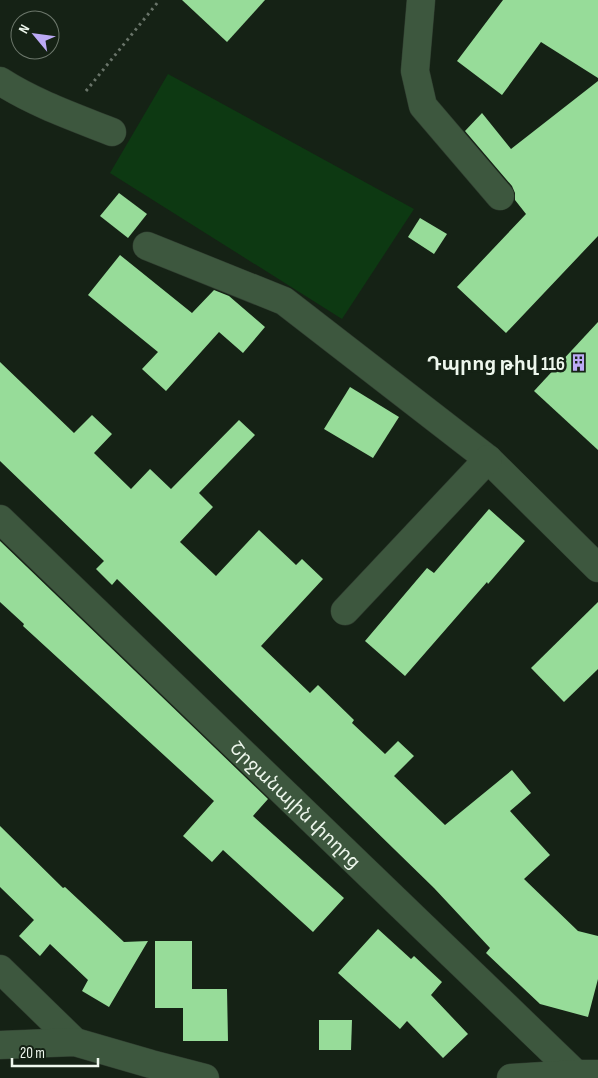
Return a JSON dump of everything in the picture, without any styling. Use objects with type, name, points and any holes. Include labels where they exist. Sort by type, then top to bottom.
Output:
[{"type":"street","points":[[421,0],[415,71],[423,106],[500,196]]},
{"type":"street","points":[[0,81],[15,91],[67,115],[112,132]]},
{"type":"street","points":[[147,246],[284,300],[488,459],[598,568]]},
{"type":"street","points":[[345,610],[488,459]]},
{"type":"street","name":"Շրջանային փողոց","points":[[0,519],[587,1074]]},
{"type":"street","points":[[0,969],[75,1042]]},
{"type":"street","points":[[0,1045],[75,1042],[205,1078]]},
{"type":"street","points":[[511,1078],[587,1074]]},
{"type":"path","points":[[67,115],[158,2]]},
{"type":"green space","points":[[168,74],[414,209],[342,319],[110,173]]},
{"type":"building","points":[[182,0],[265,0],[227,42]]},
{"type":"building","points":[[503,0],[598,0],[598,78],[541,42],[502,95],[457,61]]},
{"type":"building","points":[[598,81],[598,236],[506,333],[457,287],[526,214],[515,200],[512,186],[465,131],[482,113],[511,149]]},
{"type":"building","points":[[119,193],[147,214],[128,238],[100,216]]},
{"type":"building","points":[[420,218],[447,234],[434,254],[408,237]]},
{"type":"building","points":[[120,255],[192,313],[214,290],[229,296],[265,327],[243,353],[219,332],[166,391],[142,369],[158,352],[88,295]]},
{"type":"building","name":"Դպրոց թիվ 116","points":[[598,322],[598,450],[534,391]]},
{"type":"building","points":[[0,362],[74,433],[92,415],[112,434],[94,453],[131,489],[150,469],[171,489],[239,420],[255,435],[199,493],[213,507],[180,542],[216,576],[259,530],[296,565],[302,559],[323,579],[261,646],[310,693],[318,685],[354,720],[352,723],[385,754],[398,741],[414,756],[394,776],[445,825],[512,770],[531,793],[510,811],[550,855],[524,879],[578,931],[598,936],[598,979],[588,1017],[540,1004],[486,953],[490,948],[434,888],[117,579],[112,585],[96,569],[104,561],[0,461]]},
{"type":"building","points":[[350,387],[399,417],[373,458],[324,429]]},
{"type":"building","points":[[489,509],[525,541],[405,676],[365,641],[427,568],[434,573]]},
{"type":"building","points":[[0,541],[268,799],[253,816],[344,898],[313,932],[223,850],[212,862],[183,836],[214,801],[23,626],[24,624],[0,602]]},
{"type":"building","points":[[598,602],[598,669],[564,702],[531,668]]},
{"type":"building","points":[[0,826],[63,888],[65,887],[124,942],[148,941],[109,1007],[82,991],[88,980],[50,944],[40,956],[19,936],[34,920],[0,887]]},
{"type":"building","points":[[378,929],[411,959],[414,956],[442,982],[431,995],[468,1034],[443,1058],[407,1021],[400,1029],[338,973]]},
{"type":"building","points":[[155,941],[192,941],[192,989],[227,989],[228,1041],[183,1041],[183,1008],[155,1008]]},
{"type":"building","points":[[319,1020],[352,1020],[351,1050],[319,1050]]},
{"type":"place","name":"Դպրոց թիվ 116","points":[[579,363]]}]
